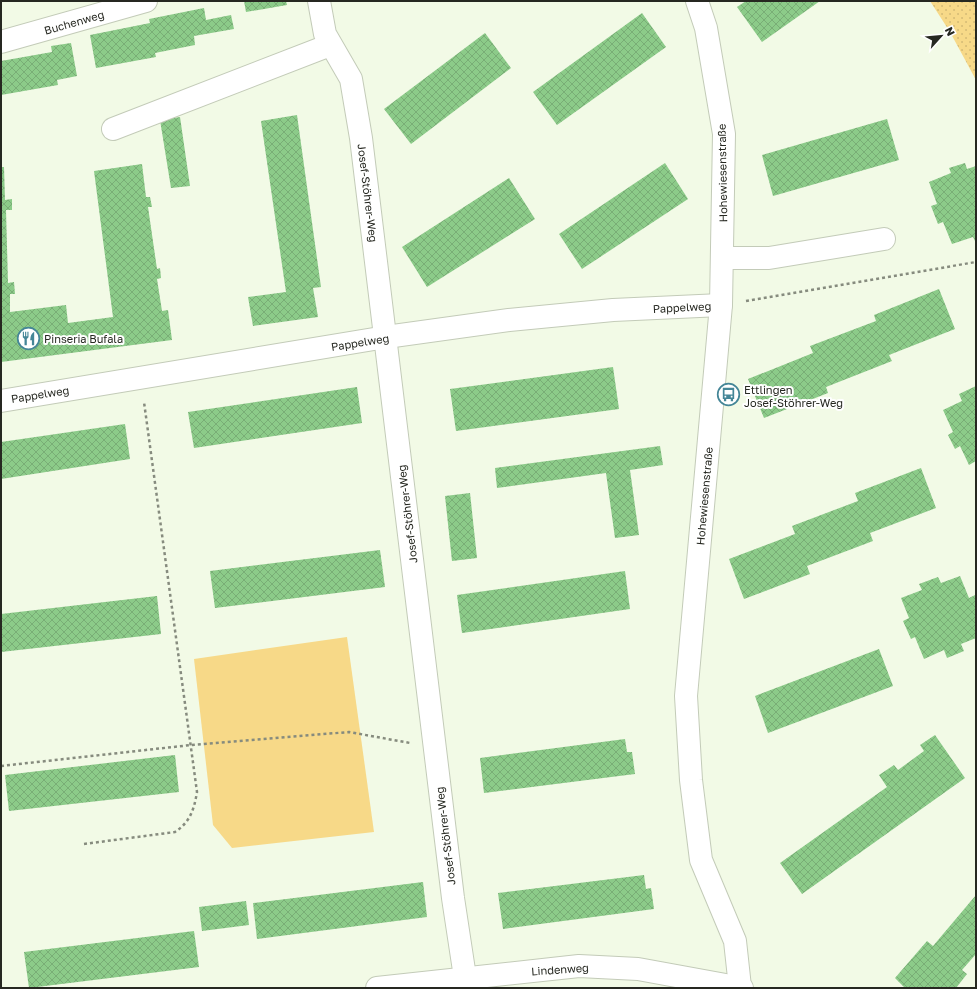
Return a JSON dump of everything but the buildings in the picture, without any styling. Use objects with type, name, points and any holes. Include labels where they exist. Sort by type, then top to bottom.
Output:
[{"type":"street","name":"Buchenweg","points":[[1,42],[146,1]]},
{"type":"street","name":"Josef-Stöhrer-Weg","points":[[319,1],[325,34],[351,79],[361,138],[453,898],[467,982]]},
{"type":"street","name":"Hohewiesenstraße","points":[[697,1],[706,28],[724,134],[723,258],[721,305],[686,696],[691,780],[701,860],[735,941],[741,988]]},
{"type":"street","points":[[114,129],[330,45]]},
{"type":"street","points":[[723,258],[769,258],[884,238]]},
{"type":"street","name":"Pappelweg","points":[[1,401],[386,338],[509,320],[613,310],[721,305]]},
{"type":"street","name":"Lindenweg","points":[[377,988],[467,982],[579,966],[638,969],[741,988]]},
{"type":"path","points":[[721,305],[976,262]]},
{"type":"path","points":[[84,844],[175,832],[184,826],[194,812],[197,792],[141,378]]},
{"type":"path","points":[[1,766],[191,745],[350,732],[435,748]]},
{"type":"shaded area","points":[[930,1],[976,1],[976,80],[950,32]]},
{"type":"shaded area","points":[[347,637],[374,832],[232,848],[213,825],[194,659]]},
{"type":"place","name":"Pinseria Bufala","points":[[29,338]]},
{"type":"place","name":"Ettlingen Josef-Stöhrer-Weg","points":[[729,395]]}]
